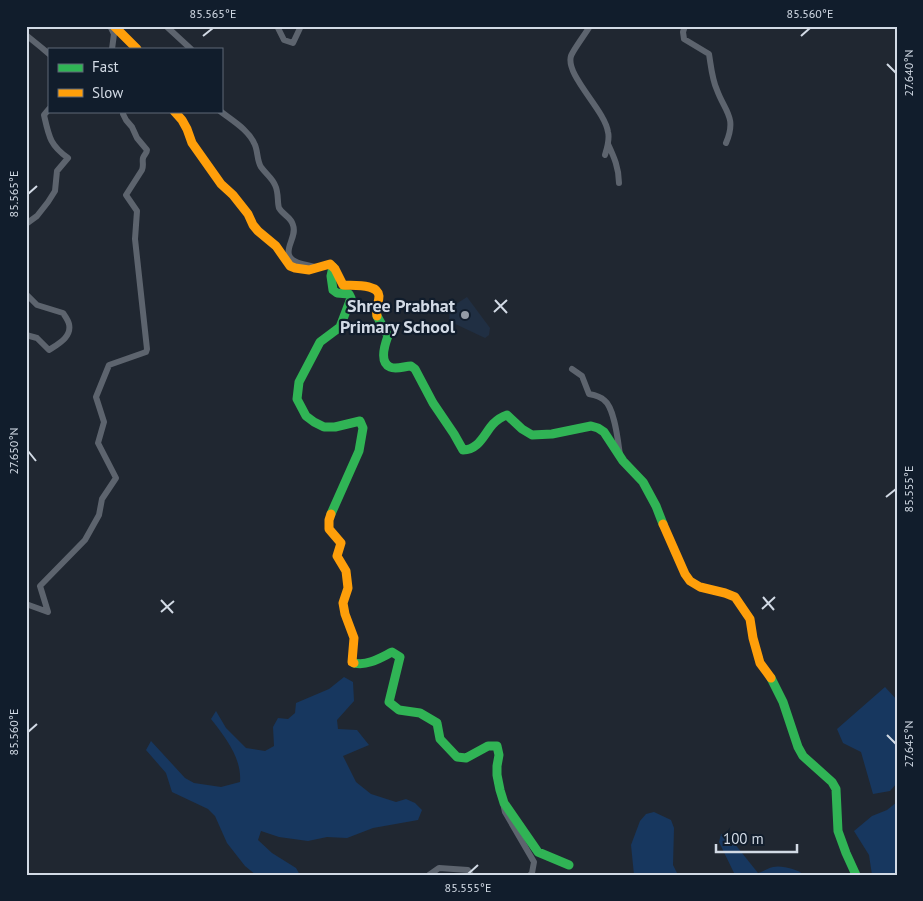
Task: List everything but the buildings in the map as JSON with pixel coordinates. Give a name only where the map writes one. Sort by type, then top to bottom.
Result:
[{"type":"main road","points":[[114,26],[136,48]]},
{"type":"main road","points":[[175,112],[187,129],[192,143],[221,184],[233,195],[248,214],[258,231],[276,246],[290,266],[309,270],[330,264],[342,285],[374,288],[377,291],[379,297],[375,309],[376,314],[388,336],[384,359],[388,366],[392,368],[411,366],[415,369],[433,403],[463,450],[474,449],[494,422],[501,416],[507,415],[532,435],[543,435],[592,426],[604,432],[623,461],[643,482],[656,506],[685,574],[690,581],[700,587],[725,593],[735,598],[740,602],[750,619],[760,663],[773,681],[783,702],[798,748],[803,756],[832,782],[836,789],[838,831],[856,875]]},
{"type":"main road","points":[[333,267],[331,276],[333,290],[337,293],[349,294],[351,298],[340,327],[320,342],[300,382],[297,399],[306,416],[324,427],[335,427],[360,421],[363,428],[359,450],[329,520],[329,529],[341,543],[337,556],[346,571],[348,588],[343,603],[354,638],[352,662],[358,664],[372,662],[392,652],[400,658],[389,702],[399,710],[420,713],[437,723],[440,739],[457,757],[466,758],[488,746],[498,746],[500,753],[497,766],[504,803],[538,852],[569,866]]},
{"type":"street","points":[[110,26],[114,34],[112,48]]},
{"type":"street","points":[[166,26],[190,48]]},
{"type":"street","points":[[277,26],[284,40],[293,44],[301,26]]},
{"type":"street","points":[[590,26],[570,56],[571,70],[602,116],[608,132],[605,156]]},
{"type":"street","points":[[685,26],[682,32],[684,39],[709,54],[716,90],[728,112],[731,126],[730,135],[726,143]]},
{"type":"street","points":[[26,35],[48,53]]},
{"type":"street","points":[[26,224],[37,216],[48,202],[55,191],[57,172],[68,158],[58,151],[49,136],[44,115],[48,110]]},
{"type":"street","points":[[26,604],[48,612],[40,586],[85,540],[99,515],[102,499],[116,478],[98,443],[104,422],[96,397],[109,366],[146,352],[147,349],[135,239],[136,211],[126,195],[144,166],[144,157],[148,150],[137,138],[123,112]]},
{"type":"street","points":[[221,112],[245,130],[252,138],[261,167],[275,184],[278,206],[293,225],[294,234],[289,255],[299,263],[317,267]]},
{"type":"street","points":[[608,144],[619,173],[618,183]]},
{"type":"street","points":[[26,294],[37,304],[63,312],[69,324],[66,338],[49,350],[36,338],[26,335]]},
{"type":"street","points":[[572,369],[582,376],[589,394],[605,400],[616,425],[620,456]]},
{"type":"street","points":[[501,795],[504,812],[534,862],[530,875]]},
{"type":"street","points":[[429,875],[439,868],[468,870],[471,875]]},
{"type":"shaded area","name":"Shree Prabhat Primary School","points":[[467,297],[490,328],[489,335],[485,338],[449,321],[450,308]]},
{"type":"shaded area","points":[[344,677],[353,682],[354,701],[337,720],[338,729],[357,730],[369,745],[343,756],[356,782],[371,794],[396,802],[406,799],[415,803],[422,810],[418,820],[373,828],[347,838],[327,837],[308,841],[279,837],[261,831],[258,840],[272,853],[296,868],[300,875],[256,875],[245,866],[227,843],[215,816],[208,809],[172,792],[166,773],[146,750],[151,741],[185,778],[194,783],[221,787],[240,782],[240,773],[232,748],[211,719],[216,711],[226,728],[246,748],[265,751],[274,746],[273,727],[278,718],[288,719],[295,713],[296,703],[329,689]]},
{"type":"shaded area","points":[[885,687],[897,700],[897,783],[890,791],[873,794],[861,752],[843,743],[837,729]]},
{"type":"shaded area","points":[[897,802],[897,875],[872,875],[869,855],[854,831],[872,816],[887,810]]},
{"type":"shaded area","points":[[654,812],[671,820],[674,828],[673,865],[678,875],[634,875],[631,845],[640,821],[646,814]]},
{"type":"shaded area","points":[[721,834],[730,838],[758,873],[780,867],[794,869],[804,875],[735,875],[719,842]]},
{"type":"traffic: fast","points":[[331,514],[359,451],[363,428],[360,421],[335,427],[324,427],[306,416],[297,399],[299,382],[320,342],[340,327],[351,298],[349,294],[337,293],[333,290],[331,276],[333,267]]},
{"type":"traffic: fast","points":[[377,316],[388,336],[384,353],[387,365],[395,368],[411,366],[415,369],[433,403],[463,450],[469,449],[481,441],[493,424],[507,415],[522,429],[532,435],[552,434],[591,426],[598,428],[604,432],[623,461],[643,482],[663,524]]},
{"type":"traffic: fast","points":[[354,663],[369,662],[392,652],[400,657],[389,702],[399,710],[420,713],[437,723],[440,739],[457,757],[466,758],[488,746],[497,746],[499,755],[497,775],[504,803],[538,852],[569,865]]},
{"type":"traffic: fast","points":[[771,678],[783,702],[798,747],[803,756],[832,782],[836,789],[838,831],[856,875]]},
{"type":"traffic: slow","points":[[114,26],[136,48]]},
{"type":"traffic: slow","points":[[175,112],[187,129],[192,143],[221,184],[233,195],[248,214],[258,231],[276,246],[290,266],[309,270],[330,264],[335,269],[343,285],[364,286],[374,289],[378,292],[379,296],[376,310],[377,316]]},
{"type":"traffic: slow","points":[[331,514],[329,529],[341,543],[337,556],[346,571],[348,588],[343,603],[354,638],[352,662],[354,663]]},
{"type":"traffic: slow","points":[[663,524],[685,574],[690,581],[700,587],[735,597],[750,619],[760,663],[771,678]]},
{"type":"place","name":"Shree Prabhat Primary School","points":[[465,315]]}]
